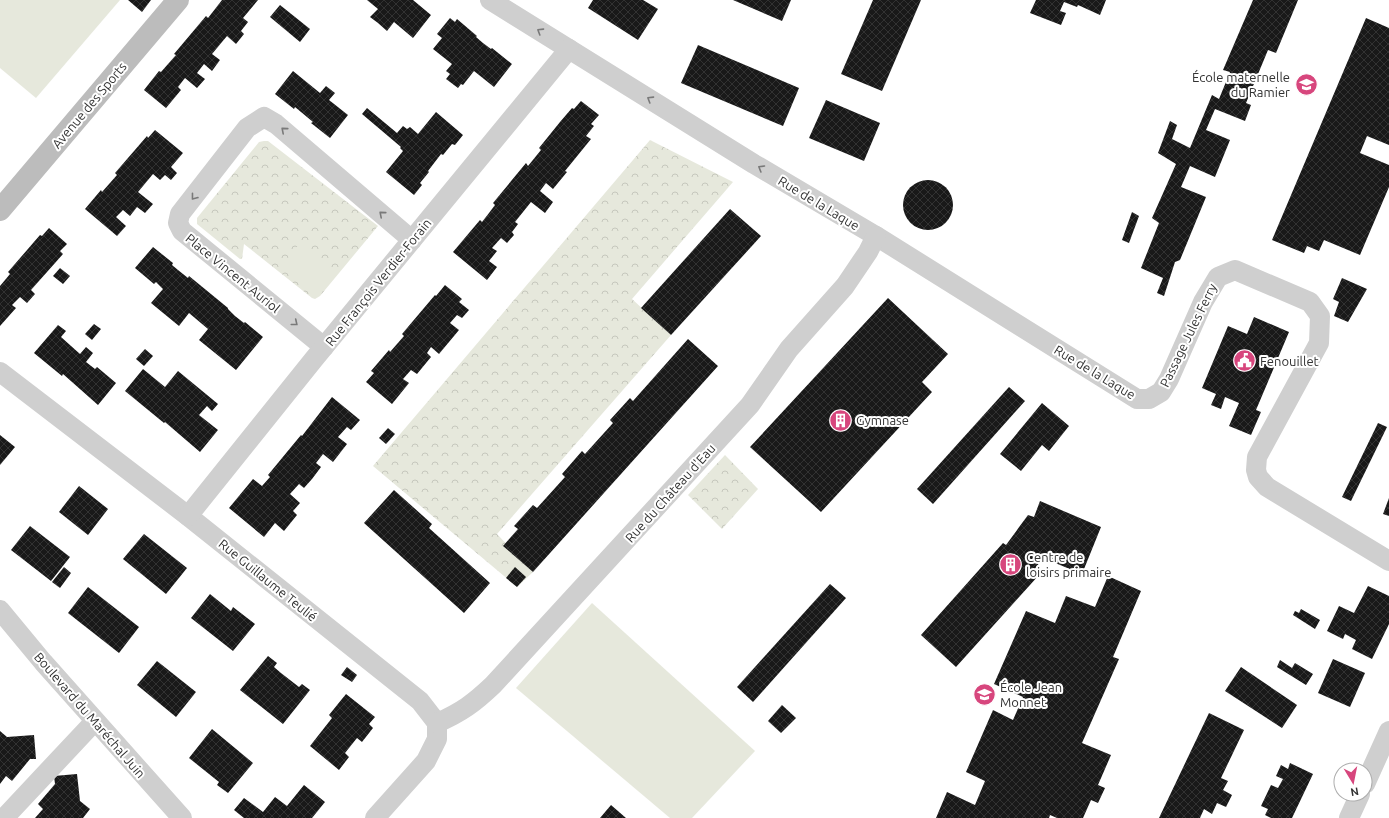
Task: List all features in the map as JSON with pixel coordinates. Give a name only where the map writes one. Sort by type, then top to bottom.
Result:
[{"type":"main road","name":"Avenue des Sports","points":[[0,210],[178,0]]},
{"type":"street","name":"Rue de la Laque","points":[[490,0],[754,164],[876,236],[1137,399],[1149,399]]},
{"type":"street","name":"Rue François Verdier-Forain","points":[[188,516],[324,347],[569,49]]},
{"type":"street","name":"Place Vincent Auriol","points":[[324,347],[182,231],[178,223],[180,214],[247,128],[264,118],[276,124],[412,240]]},
{"type":"street","name":"Rue du Château d'Eau","points":[[437,723],[453,716],[474,703],[493,685],[750,405],[789,349],[845,286],[868,252],[876,236]]},
{"type":"street","name":"Passage Jules Ferry","points":[[1149,399],[1161,392],[1169,379],[1203,302],[1218,277],[1235,270],[1310,302],[1320,316],[1319,343],[1257,457],[1256,470],[1258,477],[1267,487],[1389,561]]},
{"type":"street","name":"Rue Guillaume Teulié","points":[[0,372],[188,516],[420,701],[437,723]]},
{"type":"street","name":"Boulevard du Maréchal Juin","points":[[0,610],[43,662],[182,818]]},
{"type":"street","points":[[4,818],[95,721]]},
{"type":"street","points":[[375,818],[426,761],[437,739],[437,723]]},
{"type":"street","points":[[1373,766],[1389,731]]},
{"type":"street","points":[[1348,818],[1356,802]]},
{"type":"green space","points":[[0,0],[120,0],[36,98],[0,68]]},
{"type":"green space","points":[[650,140],[733,182],[632,299],[671,335],[497,534],[533,572],[517,587],[373,466]]},
{"type":"green space","points":[[268,141],[378,226],[320,296],[315,299],[244,244],[242,259],[240,259],[197,224],[197,218],[259,142]]},
{"type":"green space","points":[[299,244],[334,271],[316,294],[281,267]]},
{"type":"green space","points":[[725,455],[758,489],[722,529],[688,495]]},
{"type":"green space","points":[[592,603],[755,751],[692,818],[670,818],[516,688]]},
{"type":"building","points":[[128,0],[151,0],[142,12]]},
{"type":"building","points":[[222,0],[258,0],[243,18],[248,22],[241,31],[244,34],[236,44],[227,36],[212,54],[220,60],[212,71],[204,64],[197,73],[205,79],[197,88],[185,78],[178,87],[181,90],[166,108],[144,90],[159,71],[161,72],[176,55],[174,54],[206,16],[208,18]]},
{"type":"building","points":[[367,0],[413,0],[431,15],[413,38],[394,22],[387,31],[370,17],[378,9]]},
{"type":"building","points":[[593,0],[643,0],[658,9],[638,40],[588,8]]},
{"type":"building","points":[[733,0],[791,0],[782,21]]},
{"type":"building","points":[[873,0],[921,0],[882,91],[841,74]]},
{"type":"building","points":[[1036,0],[1106,0],[1100,15],[1078,5],[1077,7],[1064,2],[1060,11],[1066,13],[1061,25],[1030,13]]},
{"type":"building","points":[[1253,0],[1298,0],[1276,53],[1268,50],[1246,103],[1251,105],[1245,121],[1215,109],[1206,130],[1230,140],[1215,177],[1190,166],[1181,187],[1206,197],[1180,260],[1175,262],[1164,296],[1157,293],[1163,278],[1141,268],[1159,223],[1152,218],[1176,164],[1158,153],[1170,121],[1177,125],[1172,139],[1190,148],[1212,95],[1219,99],[1230,72],[1223,70]]},
{"type":"building","points":[[280,5],[310,29],[300,42],[270,17]]},
{"type":"building","points":[[450,18],[455,22],[457,19],[483,43],[491,49],[492,48],[512,64],[494,87],[474,71],[463,85],[461,84],[458,88],[446,79],[450,74],[446,71],[452,64],[433,49],[442,38],[437,34]]},
{"type":"building","name":"École maternelle du Ramier","points":[[1366,18],[1389,28],[1389,145],[1367,136],[1360,153],[1389,165],[1389,187],[1360,255],[1324,240],[1319,251],[1307,246],[1304,253],[1272,240]]},
{"type":"building","points":[[698,45],[799,88],[783,126],[681,83]]},
{"type":"building","points":[[293,71],[320,93],[326,86],[335,93],[329,100],[348,115],[330,138],[311,123],[313,122],[295,107],[294,109],[275,94]]},
{"type":"building","points":[[826,100],[880,123],[864,161],[809,138]]},
{"type":"building","points":[[581,101],[599,115],[591,124],[594,126],[586,136],[591,139],[565,171],[567,172],[553,189],[546,183],[540,191],[553,202],[545,213],[531,202],[515,222],[518,224],[512,232],[514,235],[507,243],[501,238],[492,248],[497,251],[489,261],[497,267],[487,280],[453,252],[480,220],[482,222],[495,205],[493,203],[526,163],[528,166],[541,150],[539,148],[560,122],[572,108],[574,109]]},
{"type":"building","points":[[367,108],[397,133],[403,126],[407,129],[410,127],[418,134],[436,112],[463,135],[455,145],[452,144],[443,155],[441,154],[420,183],[422,185],[414,195],[386,172],[403,151],[400,148],[401,147],[362,114]]},
{"type":"building","points":[[155,130],[183,153],[171,167],[177,173],[171,180],[165,175],[160,180],[153,174],[138,192],[153,204],[145,213],[137,207],[130,216],[123,210],[116,217],[126,226],[117,236],[85,209],[101,190],[102,192],[117,175],[115,173],[147,136],[148,138]]},
{"type":"building","points":[[928,180],[937,182],[946,187],[951,196],[953,205],[951,214],[946,223],[937,228],[928,230],[919,228],[910,223],[905,214],[903,205],[905,196],[910,187],[919,182]]},
{"type":"building","points":[[730,209],[761,236],[671,335],[641,308]]},
{"type":"building","points":[[1132,212],[1139,216],[1129,243],[1122,240]]},
{"type":"building","points":[[49,228],[67,244],[60,251],[63,254],[31,290],[35,294],[27,303],[20,297],[12,305],[16,308],[0,326],[0,286],[10,274],[8,272],[40,235],[42,236]]},
{"type":"building","points":[[153,247],[173,263],[172,265],[178,270],[188,278],[189,276],[228,308],[235,316],[263,337],[236,370],[199,340],[208,329],[189,313],[179,326],[151,303],[163,289],[156,282],[154,284],[135,268]]},
{"type":"building","points":[[60,268],[70,276],[63,284],[53,276]]},
{"type":"building","points":[[1342,278],[1367,289],[1348,322],[1334,316],[1339,302],[1333,299]]},
{"type":"building","points":[[445,285],[462,299],[459,302],[469,310],[462,318],[457,315],[450,323],[459,330],[439,354],[431,347],[427,353],[431,357],[417,374],[411,370],[403,379],[409,383],[392,404],[366,382],[374,373],[371,371],[389,350],[390,352],[404,336],[402,334]]},
{"type":"building","name":"Gymnase","points":[[888,298],[948,354],[922,382],[932,392],[821,512],[750,447]]},
{"type":"building","name":"Fenouillet","points":[[1254,317],[1289,332],[1256,410],[1261,412],[1251,435],[1229,426],[1239,403],[1225,397],[1221,409],[1211,405],[1216,394],[1202,388],[1228,326],[1247,334]]},
{"type":"building","points":[[94,324],[101,329],[92,340],[85,334]]},
{"type":"building","points":[[58,325],[66,331],[61,337],[80,354],[86,347],[93,353],[86,362],[95,369],[97,367],[116,383],[98,405],[63,374],[62,376],[34,353]]},
{"type":"building","points":[[688,339],[718,366],[533,572],[503,546],[518,529],[514,526],[533,505],[537,508],[565,477],[562,474],[582,451],[585,454],[613,423],[610,420],[630,398],[633,401]]},
{"type":"building","points":[[145,349],[153,356],[144,366],[136,359]]},
{"type":"building","points":[[143,369],[165,387],[178,371],[218,404],[212,411],[207,406],[199,415],[218,430],[200,452],[125,391]]},
{"type":"building","points":[[1009,387],[1025,401],[933,504],[917,489]]},
{"type":"building","points":[[332,397],[360,420],[351,430],[347,427],[338,437],[347,444],[333,462],[323,454],[316,463],[321,467],[312,479],[304,488],[299,484],[290,494],[300,503],[293,511],[297,515],[284,531],[275,523],[264,537],[229,508],[253,479],[262,486],[270,477],[268,475],[301,435],[302,436]]},
{"type":"building","points":[[1042,403],[1069,426],[1049,451],[1042,445],[1021,471],[1000,454]]},
{"type":"building","points":[[1378,423],[1387,427],[1351,501],[1342,497]]},
{"type":"building","points":[[388,428],[395,434],[386,444],[379,438]]},
{"type":"building","points":[[0,435],[15,447],[0,465]]},
{"type":"building","points":[[79,486],[108,509],[88,535],[59,512]]},
{"type":"building","points":[[394,490],[432,524],[429,528],[490,583],[464,613],[364,523]]},
{"type":"building","points":[[1389,498],[1389,516],[1383,514]]},
{"type":"building","name":"Centre de loisirs primaire","points":[[1040,501],[1101,527],[1082,574],[1043,558],[1034,570],[1039,575],[956,667],[921,635],[1003,543],[1006,545],[1028,515],[1034,517]]},
{"type":"building","points":[[30,526],[70,557],[51,581],[11,550]]},
{"type":"building","points":[[144,534],[187,568],[166,594],[123,559]]},
{"type":"building","points":[[64,567],[71,573],[60,588],[52,582]]},
{"type":"building","points":[[515,567],[526,577],[517,587],[506,578]]},
{"type":"building","points":[[1108,576],[1141,591],[1113,657],[1119,659],[1082,743],[1111,755],[1098,785],[1105,788],[1098,803],[1091,800],[1083,818],[1057,818],[1050,815],[1049,818],[936,818],[947,792],[975,805],[985,781],[966,772],[993,710],[1013,720],[1023,697],[994,684],[1026,611],[1055,623],[1066,596],[1095,607]]},
{"type":"building","points":[[830,584],[846,598],[753,702],[737,687]]},
{"type":"building","points":[[1368,586],[1389,596],[1389,624],[1372,659],[1352,649],[1356,640],[1345,634],[1343,639],[1327,631],[1339,606],[1354,613]]},
{"type":"building","points":[[88,587],[139,627],[119,653],[68,613]]},
{"type":"building","points":[[210,594],[231,611],[233,607],[255,624],[233,651],[191,618]]},
{"type":"building","points":[[1301,609],[1320,620],[1315,629],[1293,615],[1295,611],[1299,613]]},
{"type":"building","points":[[268,656],[277,663],[274,667],[281,673],[299,687],[302,684],[310,690],[283,724],[240,690]]},
{"type":"building","points":[[1333,659],[1365,673],[1350,707],[1318,693]]},
{"type":"building","points":[[1280,660],[1292,668],[1295,663],[1313,674],[1306,685],[1277,667]]},
{"type":"building","points":[[157,661],[196,692],[176,717],[137,685]]},
{"type":"building","points":[[347,667],[357,675],[352,682],[341,675]]},
{"type":"building","points":[[1241,667],[1297,705],[1282,728],[1225,691]]},
{"type":"building","points":[[346,694],[375,717],[369,724],[373,728],[362,742],[357,738],[345,753],[349,757],[339,770],[310,746],[332,718],[329,715]]},
{"type":"building","points":[[782,705],[796,718],[781,733],[768,721]]},
{"type":"building","points":[[1209,713],[1244,730],[1221,778],[1228,781],[1223,790],[1232,795],[1226,807],[1217,803],[1212,814],[1204,809],[1200,818],[1159,818]]},
{"type":"building","points":[[212,729],[253,763],[228,793],[217,785],[219,782],[189,758]]},
{"type":"building","points":[[0,731],[7,737],[34,735],[36,759],[30,759],[12,781],[6,776],[0,784]]},
{"type":"building","points":[[1290,763],[1313,774],[1292,818],[1271,818],[1265,815],[1268,809],[1261,806],[1271,785],[1278,788],[1283,779],[1276,776],[1281,765],[1288,769]]},
{"type":"building","points":[[77,774],[80,801],[90,809],[83,818],[35,818],[43,809],[38,804],[55,784],[54,776]]},
{"type":"building","points":[[304,785],[325,802],[312,818],[244,818],[234,810],[244,798],[263,812],[275,797],[287,806]]},
{"type":"building","points":[[611,805],[626,818],[600,818]]},
{"type":"place","name":"École maternelle du Ramier","points":[[1306,84]]},
{"type":"place","name":"Fenouillet","points":[[1245,361]]},
{"type":"place","name":"Gymnase","points":[[841,420]]},
{"type":"place","name":"Centre de loisirs primaire","points":[[1011,564]]},
{"type":"place","name":"École Jean Monnet","points":[[984,694]]}]
